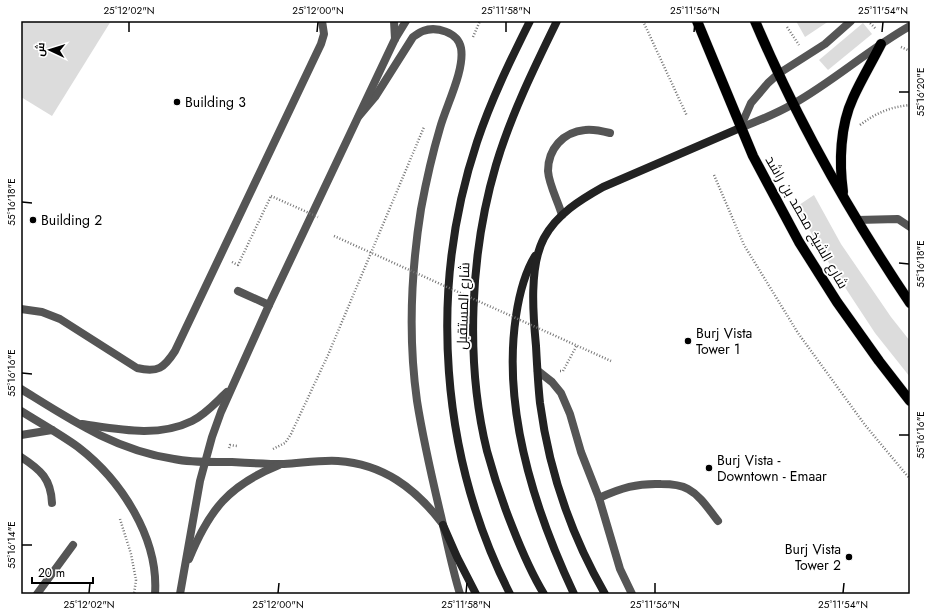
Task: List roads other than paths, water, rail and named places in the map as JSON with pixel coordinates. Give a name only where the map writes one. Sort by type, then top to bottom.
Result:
[{"type":"main road","name":"شارع المستقبل","points":[[510,594],[500,574],[482,529],[467,482],[456,434],[450,385],[448,350],[448,287],[454,238],[463,190],[477,142],[494,96],[530,21]]},
{"type":"main road","name":"شارع المستقبل","points":[[544,594],[537,584],[514,531],[500,495],[487,451],[479,405],[475,366],[474,312],[480,238],[496,166],[507,130],[521,96],[557,21]]},
{"type":"main road","name":"شارع الشيخ محمد بن راشد","points":[[697,21],[740,128],[767,184],[802,248],[879,361],[910,401]]},
{"type":"main road","points":[[755,21],[793,105],[844,198],[882,262],[910,303]]},
{"type":"main road","points":[[844,198],[841,178],[841,159],[842,139],[846,120],[852,99],[881,44]]},
{"type":"main road","points":[[574,594],[551,542],[526,456],[515,405],[513,379],[514,328],[524,278],[531,262],[550,229],[562,215],[582,200],[603,187],[740,128]]},
{"type":"main road","points":[[540,247],[535,272],[534,322],[540,402],[545,431],[558,488],[579,544],[605,594]]},
{"type":"main road","points":[[443,525],[457,558],[476,594]]},
{"type":"street","points":[[21,309],[42,312],[60,319],[137,368],[148,371],[160,368],[168,361],[175,351],[321,44],[324,34],[322,21]]},
{"type":"street","points":[[394,21],[395,39]]},
{"type":"street","points":[[180,594],[200,480],[212,437],[231,388],[269,304],[395,39],[406,21]]},
{"type":"street","points":[[740,128],[745,115],[758,92],[778,74],[825,44],[851,21]]},
{"type":"street","points":[[740,128],[758,122],[793,105],[881,44],[910,26]]},
{"type":"street","points":[[359,116],[375,97],[413,38],[423,31],[434,28],[445,31],[455,37],[461,47],[460,70],[440,127],[426,182],[417,238],[412,300],[412,340],[417,400],[428,460],[449,556],[460,594]]},
{"type":"street","points":[[562,215],[548,172],[549,160],[554,148],[562,138],[573,133],[585,130],[610,133]]},
{"type":"street","points":[[858,220],[898,219],[910,227]]},
{"type":"street","points":[[238,291],[269,304]]},
{"type":"street","points":[[538,371],[552,382],[561,393],[570,414],[581,452],[599,498],[620,569],[632,594]]},
{"type":"street","points":[[76,423],[144,431],[167,429],[192,421],[208,410],[231,388]]},
{"type":"street","points":[[21,389],[76,423],[113,442],[133,449],[176,460],[283,464],[338,461],[359,464],[398,480],[415,493],[430,508],[443,525]]},
{"type":"street","points":[[21,411],[78,447],[105,473],[128,502],[146,536],[154,572],[155,594]]},
{"type":"street","points":[[21,435],[52,430]]},
{"type":"street","points":[[21,457],[33,465],[45,477],[52,492],[52,503]]},
{"type":"street","points":[[184,572],[201,531],[212,513],[227,496],[244,483],[263,472],[283,464]]},
{"type":"street","points":[[599,498],[633,485],[644,483],[672,484],[688,489],[697,496],[718,520]]},
{"type":"street","points":[[37,594],[73,545]]},
{"type":"place","name":"Building 3","points":[[177,102]]},
{"type":"place","name":"Building 2","points":[[33,220]]},
{"type":"place","name":"Burj Vista Tower 1","points":[[688,341]]},
{"type":"place","name":"Burj Vista - Downtown - Emaar","points":[[709,468]]},
{"type":"place","name":"Burj Vista Tower 2","points":[[849,557]]}]
